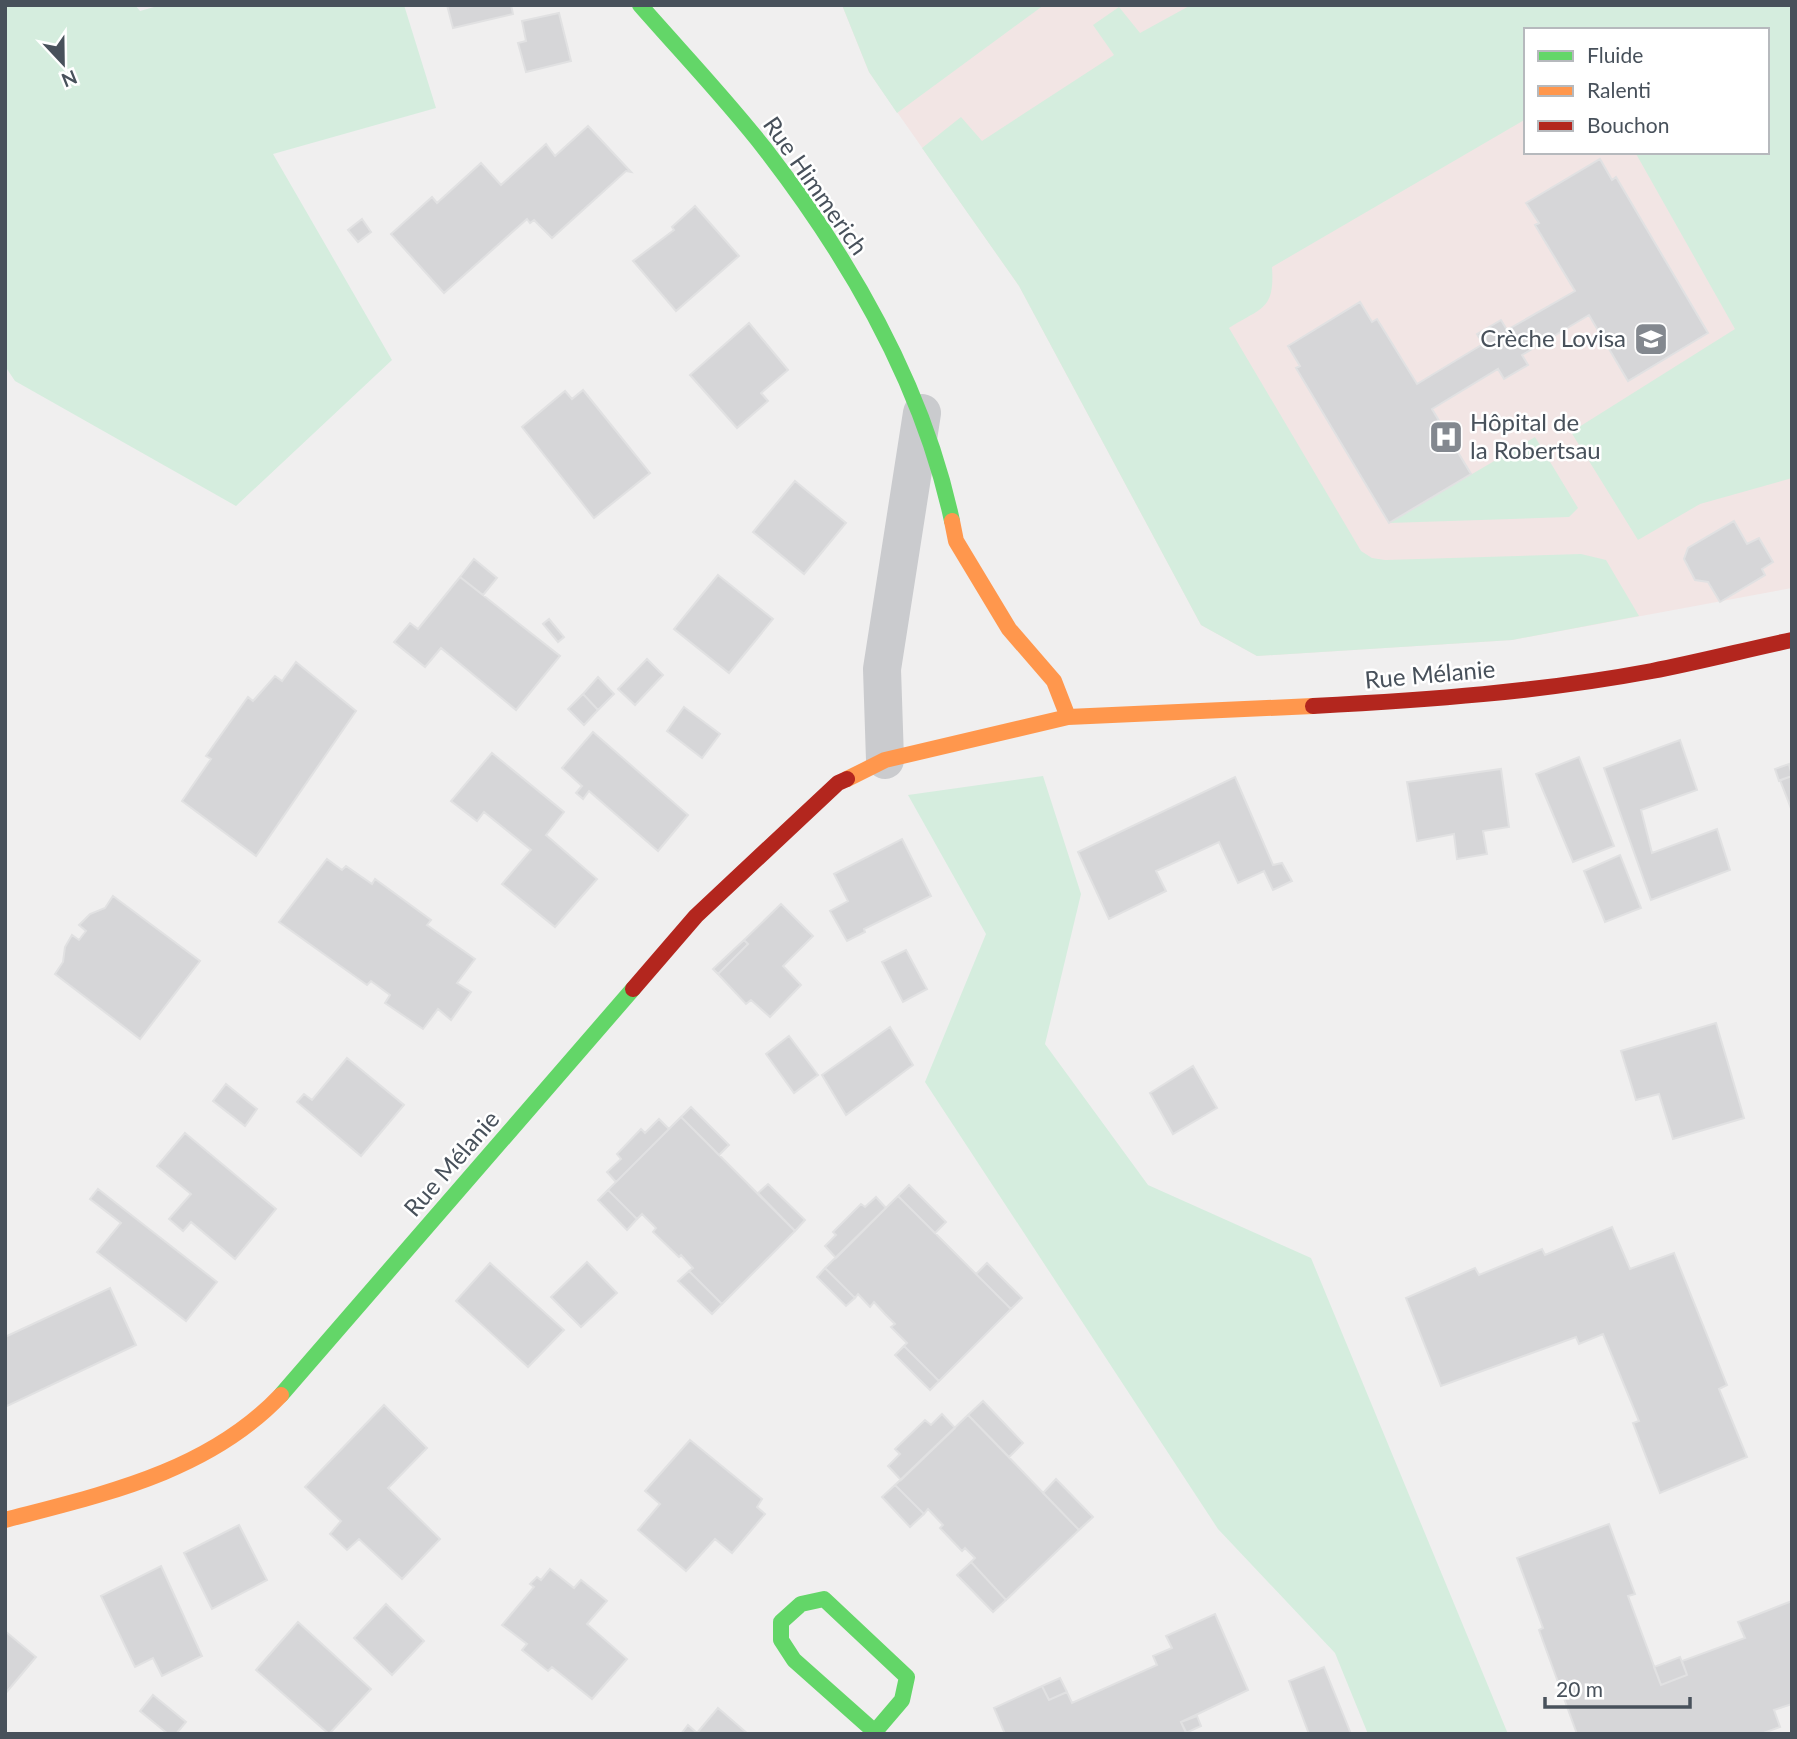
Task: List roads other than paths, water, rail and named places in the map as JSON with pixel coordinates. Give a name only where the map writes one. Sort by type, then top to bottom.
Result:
[{"type":"street","name":"Rue Himmerich","points":[[640,5],[765,149],[803,200],[868,305],[922,413],[941,470],[956,541],[1009,629],[1054,681],[1068,717]]},
{"type":"street","points":[[885,760],[882,668],[922,413]]},
{"type":"street","name":"Rue Mélanie","points":[[5,1520],[160,1478],[207,1453],[253,1422],[308,1366],[696,916],[838,783],[885,760],[1068,717],[1409,701],[1517,690],[1651,671],[1792,640]]},
{"type":"street","points":[[824,1599],[907,1677],[902,1700],[874,1733],[794,1660],[781,1640],[781,1622],[800,1604],[824,1599]]},
{"type":"place","name":"Crèche Lovisa","points":[[1651,339]]},
{"type":"place","name":"Hôpital de la Robertsau","points":[[1446,437]]}]
